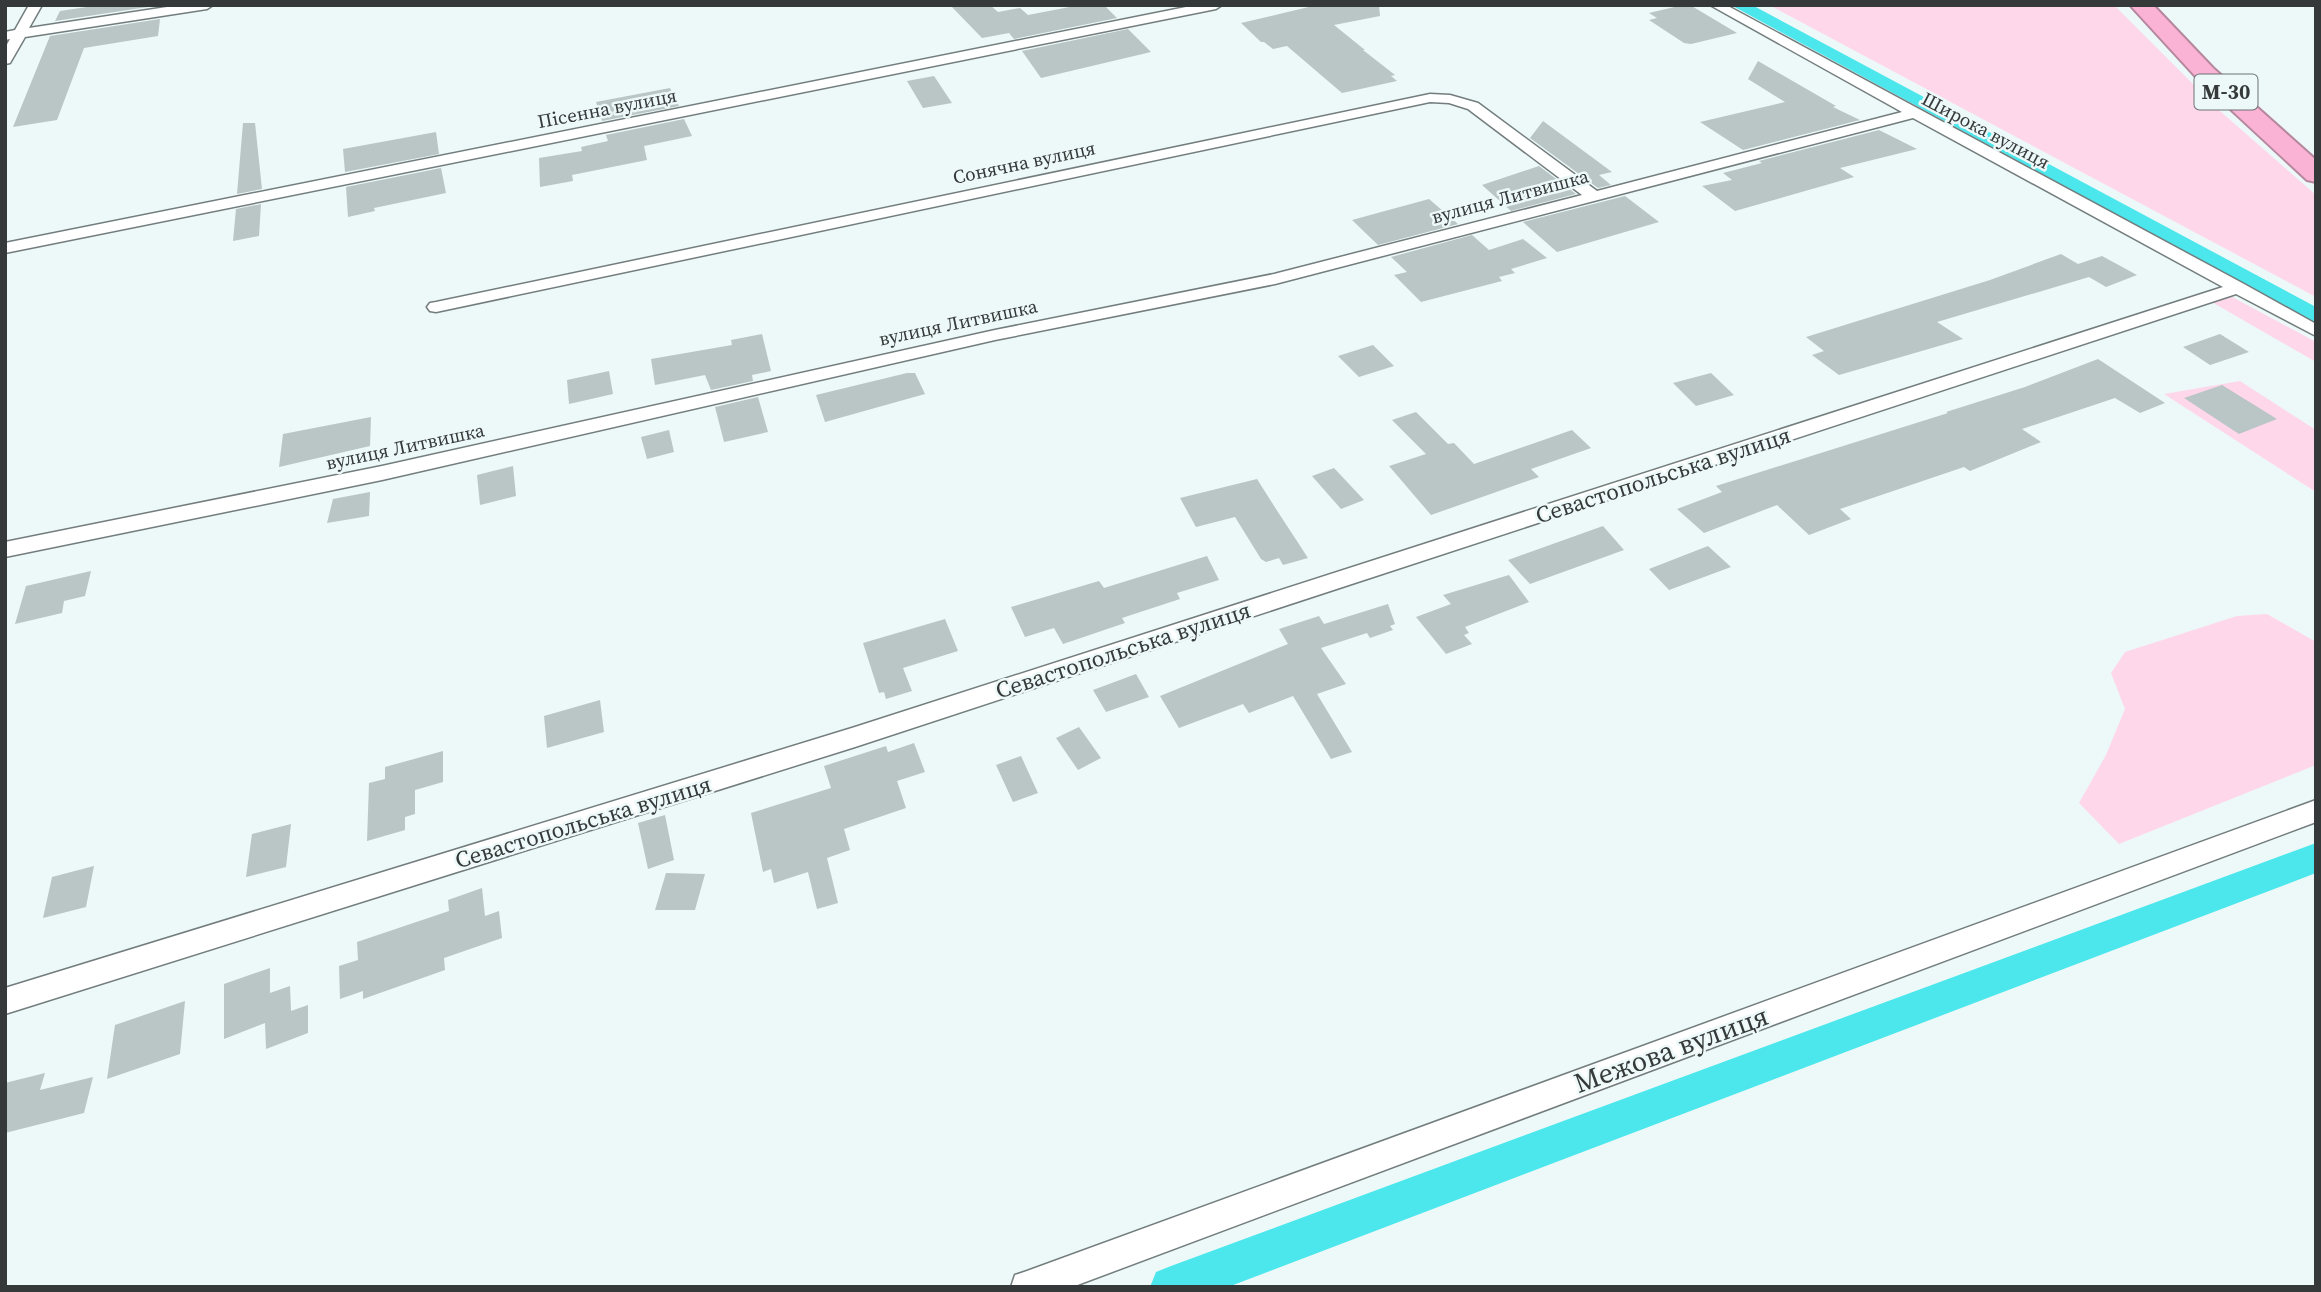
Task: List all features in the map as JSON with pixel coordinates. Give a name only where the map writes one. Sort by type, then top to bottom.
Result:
[{"type":"highway","name":"М-30","points":[[2141,5],[2205,73],[2316,174]]},
{"type":"highway","name":"М-30","points":[[2168,5],[2208,47],[2316,143]]},
{"type":"street","points":[[5,60],[12,35],[36,5]]},
{"type":"street","points":[[12,35],[207,5]]},
{"type":"street","name":"Пісенна вулиця","points":[[5,248],[1216,5]]},
{"type":"street","name":"Широка вулиця","points":[[1716,5],[2238,288]]},
{"type":"street","name":"Сонячна вулиця","points":[[436,307],[1430,98],[1463,101],[1473,106],[1594,196]]},
{"type":"street","name":"вулиця Литвишка","points":[[5,550],[382,473],[995,335],[1275,279],[1915,113]]},
{"type":"street","points":[[2238,288],[2316,331]]},
{"type":"street","name":"Севастопольська вулиця","points":[[5,1001],[868,733],[2238,288]]},
{"type":"street","name":"Межова вулиця","points":[[1027,1287],[2316,811]]},
{"type":"shaded area","points":[[1769,5],[2114,5],[2220,111],[2316,195],[2316,297]]},
{"type":"shaded area","points":[[2225,293],[2316,342],[2316,362],[2210,301]]},
{"type":"shaded area","points":[[2240,381],[2316,430],[2316,492],[2164,394]]},
{"type":"shaded area","points":[[2267,614],[2316,642],[2316,765],[2119,844],[2079,803],[2106,755],[2125,709],[2111,673],[2125,652],[2237,616]]},
{"type":"building","points":[[100,5],[161,5],[55,21],[60,11]]},
{"type":"building","points":[[950,5],[990,5],[998,12],[1020,8],[1028,15],[1080,5],[1104,5],[1117,18],[1014,39],[1009,33],[982,38]]},
{"type":"building","points":[[1317,5],[1379,5],[1380,16],[1334,25],[1395,75],[1391,76],[1397,81],[1342,93],[1287,46],[1273,49],[1261,42],[1241,23]]},
{"type":"building","points":[[1690,5],[1737,33],[1691,44],[1684,43],[1649,20],[1657,18],[1649,13]]},
{"type":"building","points":[[160,19],[158,36],[84,48],[57,120],[13,127],[50,36]]},
{"type":"building","points":[[1128,29],[1151,52],[1041,78],[1022,51]]},
{"type":"building","points":[[1758,61],[1836,106],[1833,107],[1860,120],[1743,150],[1700,122],[1785,102],[1748,79]]},
{"type":"building","points":[[934,76],[952,103],[923,108],[907,81]]},
{"type":"building","points":[[670,88],[679,106],[602,121],[596,102]]},
{"type":"building","points":[[684,119],[692,136],[644,146],[647,160],[572,175],[573,181],[540,187],[539,158],[582,151],[581,147],[608,141],[606,135]]},
{"type":"building","points":[[1543,121],[1612,172],[1599,175],[1611,185],[1598,188],[1530,138]]},
{"type":"building","points":[[243,123],[255,123],[262,189],[237,194]]},
{"type":"building","points":[[1879,130],[1917,149],[1840,168],[1854,177],[1735,211],[1702,186],[1732,180],[1723,173],[1762,163],[1759,161]]},
{"type":"building","points":[[436,132],[439,154],[345,172],[343,149]]},
{"type":"building","points":[[1539,166],[1576,194],[1511,211],[1482,185]]},
{"type":"building","points":[[441,168],[446,193],[374,208],[375,211],[348,217],[346,187]]},
{"type":"building","points":[[1625,196],[1659,222],[1557,252],[1523,222]]},
{"type":"building","points":[[1429,199],[1458,224],[1378,245],[1352,220]]},
{"type":"building","points":[[261,204],[259,236],[233,241],[236,209]]},
{"type":"building","points":[[1472,235],[1489,250],[1523,239],[1547,258],[1511,269],[1515,273],[1499,277],[1502,281],[1421,302],[1394,275],[1407,272],[1391,257]]},
{"type":"building","points":[[2061,254],[2078,264],[2102,256],[2137,275],[2106,287],[2089,277],[1937,322],[1963,339],[1839,375],[1812,355],[1824,351],[1806,337],[1990,280]]},
{"type":"building","points":[[762,334],[771,371],[752,375],[753,381],[711,390],[705,375],[655,385],[651,359],[732,345],[731,340]]},
{"type":"building","points":[[2220,334],[2249,352],[2210,365],[2183,347]]},
{"type":"building","points":[[1373,345],[1394,366],[1359,377],[1338,356]]},
{"type":"building","points":[[2098,359],[2165,403],[2140,413],[2115,398],[2022,429],[2041,442],[1970,471],[1964,467],[1840,509],[1851,519],[1809,535],[1777,505],[1704,533],[1677,509],[1722,492],[1716,486],[1948,413],[1946,412],[2025,387]]},
{"type":"building","points":[[609,371],[613,394],[569,404],[567,380]]},
{"type":"building","points":[[915,373],[925,394],[825,422],[816,395]]},
{"type":"building","points":[[1711,373],[1734,395],[1696,406],[1673,383]]},
{"type":"building","points":[[2222,385],[2277,419],[2239,434],[2184,398]]},
{"type":"building","points":[[758,397],[768,432],[724,442],[715,407]]},
{"type":"building","points":[[1416,412],[1448,444],[1454,443],[1474,464],[1572,430],[1591,448],[1531,469],[1539,477],[1431,515],[1389,466],[1426,454],[1392,420]]},
{"type":"building","points":[[371,417],[370,446],[279,467],[283,434]]},
{"type":"building","points":[[669,430],[674,452],[647,459],[641,437]]},
{"type":"building","points":[[513,466],[516,496],[480,505],[477,475]]},
{"type":"building","points":[[1334,468],[1364,500],[1341,509],[1312,476]]},
{"type":"building","points":[[1257,479],[1308,558],[1283,565],[1279,558],[1266,562],[1261,559],[1235,517],[1196,527],[1180,498]]},
{"type":"building","points":[[370,492],[369,516],[327,523],[333,499]]},
{"type":"building","points":[[1603,526],[1624,550],[1530,584],[1508,560]]},
{"type":"building","points":[[1708,546],[1731,567],[1669,590],[1649,569]]},
{"type":"building","points":[[1207,556],[1219,580],[1177,593],[1180,599],[1122,618],[1125,623],[1063,644],[1054,628],[1025,637],[1011,607],[1099,581],[1104,588]]},
{"type":"building","points":[[91,571],[85,596],[64,601],[62,613],[15,624],[26,586]]},
{"type":"building","points":[[1509,575],[1529,602],[1465,627],[1469,633],[1464,635],[1472,644],[1446,654],[1416,617],[1451,604],[1443,595]]},
{"type":"building","points":[[1388,604],[1395,624],[1390,626],[1393,630],[1370,638],[1367,633],[1321,648],[1346,684],[1317,694],[1352,752],[1331,759],[1293,696],[1249,713],[1243,704],[1179,728],[1160,696],[1288,644],[1279,629],[1319,616],[1324,624]]},
{"type":"building","points":[[945,619],[958,651],[903,668],[912,691],[886,699],[884,692],[879,693],[863,643]]},
{"type":"building","points":[[1136,674],[1149,697],[1106,712],[1093,690]]},
{"type":"building","points":[[600,700],[604,732],[547,748],[544,716]]},
{"type":"building","points":[[1079,727],[1101,758],[1078,770],[1056,738]]},
{"type":"building","points":[[914,743],[925,772],[897,781],[906,808],[844,829],[850,850],[827,858],[838,903],[817,909],[808,872],[774,883],[771,869],[763,872],[751,813],[831,788],[824,766],[886,746],[888,752]]},
{"type":"building","points":[[443,751],[443,782],[415,790],[415,814],[405,817],[405,830],[367,841],[369,783],[385,779],[385,767]]},
{"type":"building","points":[[1021,756],[1038,793],[1013,802],[996,765]]},
{"type":"building","points":[[665,815],[674,860],[648,869],[638,823]]},
{"type":"building","points":[[291,824],[286,867],[246,877],[252,834]]},
{"type":"building","points":[[94,866],[86,907],[43,918],[52,877]]},
{"type":"building","points":[[666,873],[705,874],[695,910],[655,910]]},
{"type":"building","points":[[482,888],[485,916],[499,911],[502,938],[444,958],[445,970],[363,999],[363,991],[340,999],[339,966],[358,960],[357,942],[449,911],[448,900]]},
{"type":"building","points":[[270,968],[270,993],[290,986],[291,1011],[308,1005],[308,1033],[266,1049],[265,1023],[224,1039],[224,984]]},
{"type":"building","points":[[185,1001],[180,1054],[107,1079],[115,1025]]},
{"type":"building","points":[[45,1073],[40,1090],[93,1077],[84,1113],[5,1133],[5,1083]]},
{"type":"waterway","points":[[1739,5],[2316,316]]},
{"type":"waterway","points":[[1171,1287],[2316,858]]}]
